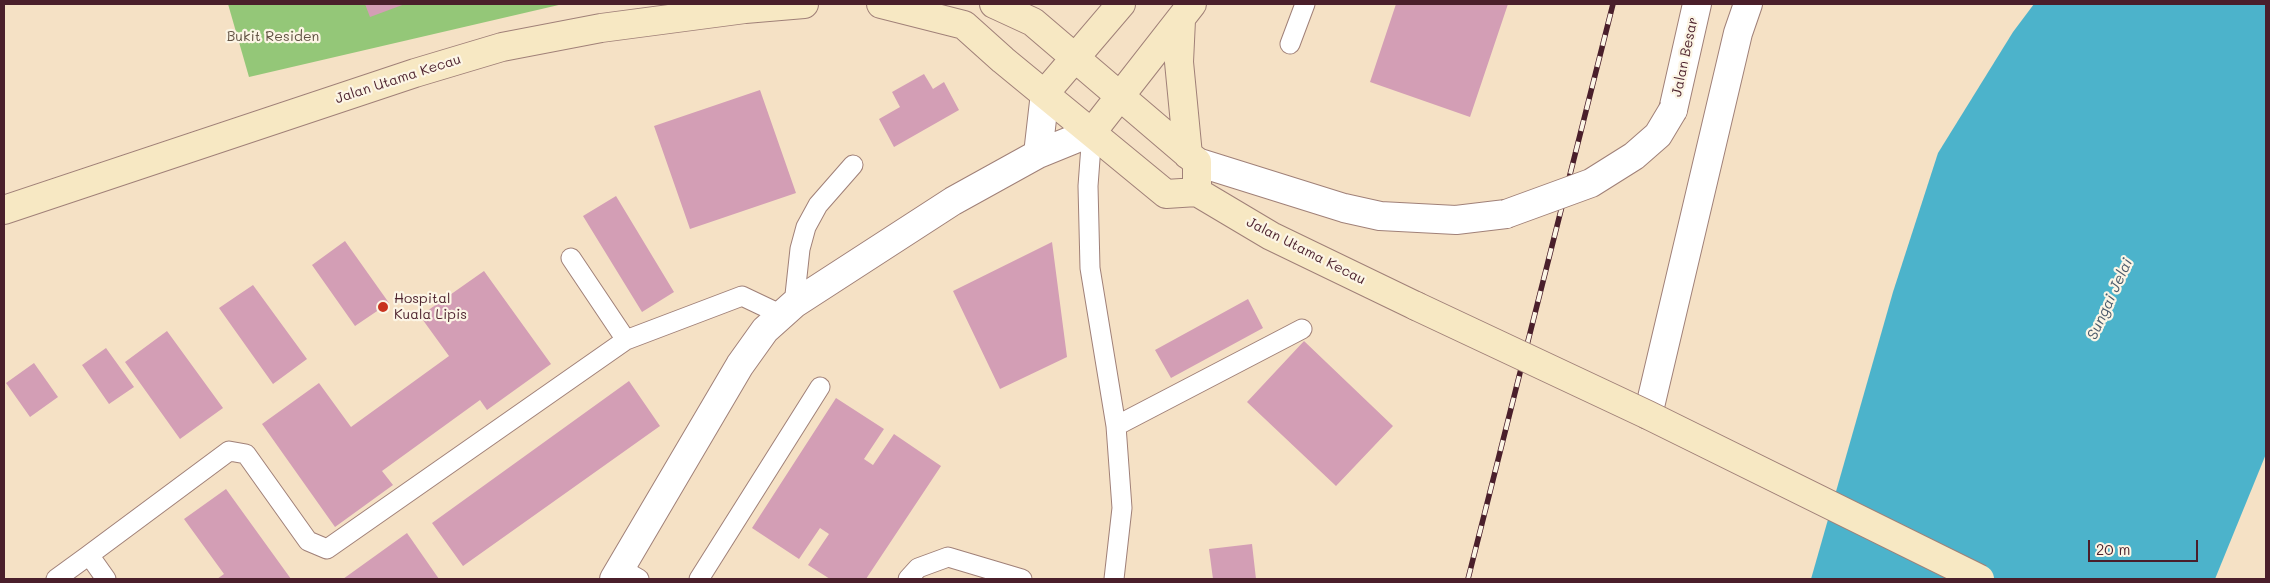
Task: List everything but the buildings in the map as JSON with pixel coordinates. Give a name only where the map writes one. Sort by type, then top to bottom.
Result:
[{"type":"street","name":"Jalan Utama Kecau","points":[[4,210],[415,73],[502,47],[602,28],[745,9],[804,4]]},
{"type":"street","points":[[881,4],[964,25],[1003,60],[1166,194],[1197,192],[1179,62],[1187,12]]},
{"type":"street","points":[[994,4],[1033,22],[1192,159]]},
{"type":"street","points":[[1038,154],[1045,93],[1121,4]]},
{"type":"street","name":"Jalan Besar","points":[[1192,159],[1344,208],[1380,216],[1456,220],[1506,214],[1591,183],[1634,156],[1658,135],[1673,110],[1696,4]]},
{"type":"street","points":[[1648,415],[1738,32],[1748,4]]},
{"type":"street","points":[[625,576],[740,365],[765,330],[788,310],[953,201],[1038,154],[1092,132],[1187,12]]},
{"type":"street","name":"Jalan Utama Kecau","points":[[1197,192],[1271,236],[1648,415],[1980,579]]},
{"type":"lane","points":[[1290,44],[1304,4]]},
{"type":"lane","points":[[1092,132],[1088,186],[1090,268],[1116,426],[1122,508],[1114,579]]},
{"type":"lane","points":[[56,579],[229,451],[246,454],[308,541],[327,549],[626,340],[742,296],[788,310],[806,227],[818,205],[853,165]]},
{"type":"lane","points":[[571,258],[626,340]]},
{"type":"lane","points":[[1116,426],[1302,329]]},
{"type":"lane","points":[[699,579],[820,387]]},
{"type":"lane","points":[[89,555],[106,579]]},
{"type":"lane","points":[[908,579],[918,568],[948,557],[1022,579]]},
{"type":"green space","name":"Bukit Residen","points":[[228,4],[563,4],[249,77]]},
{"type":"water","name":"Sungai Jelai","points":[[2034,4],[2266,4],[2266,454],[2215,579],[1811,579],[1893,292],[1938,153],[2013,32]]},
{"type":"railway","points":[[1468,579],[1613,4]]},
{"type":"place","name":"Hospital Kuala Lipis","points":[[383,307]]}]
